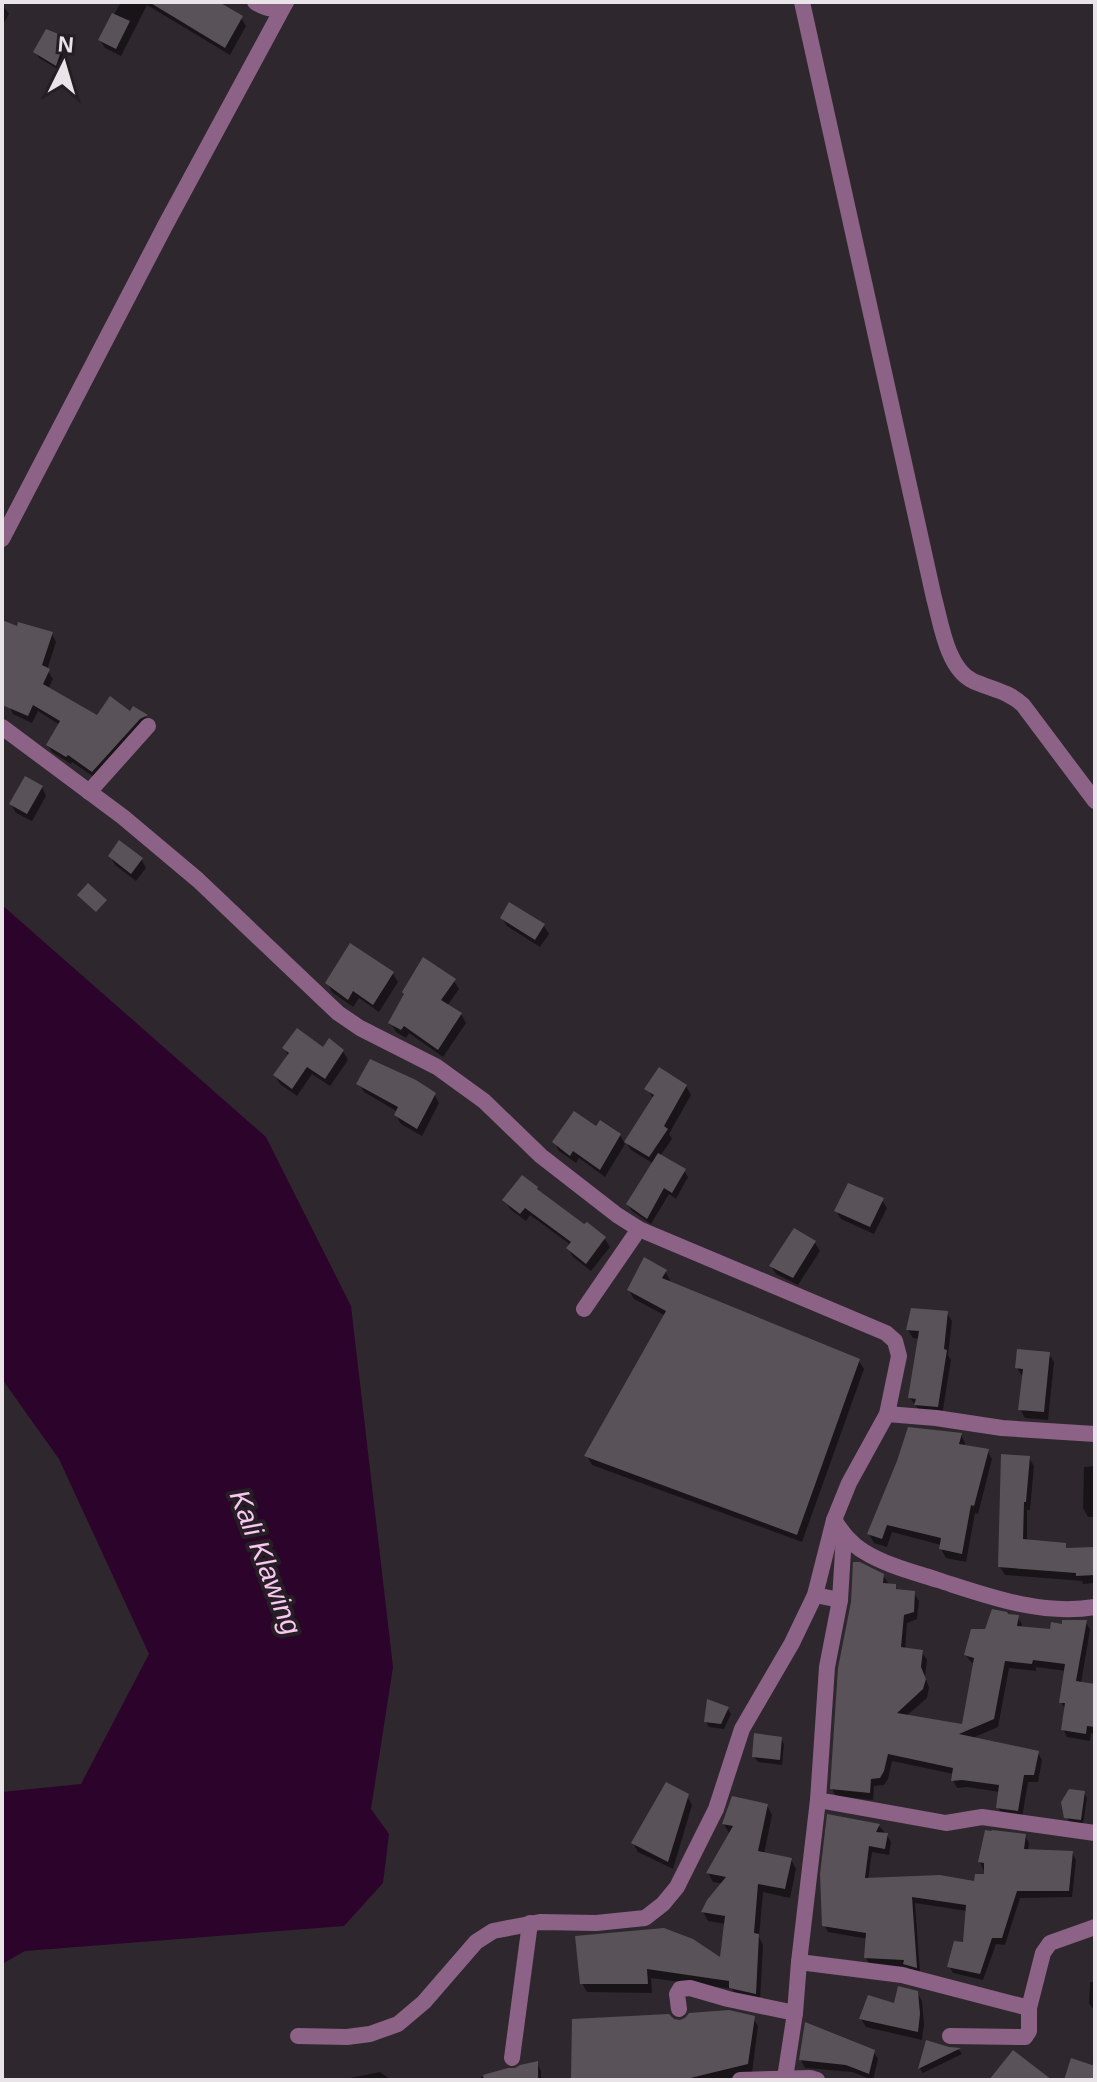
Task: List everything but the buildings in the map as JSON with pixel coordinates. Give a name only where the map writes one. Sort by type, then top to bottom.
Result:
[{"type":"street","points":[[255,2],[270,10],[286,2]]},
{"type":"street","points":[[2,539],[286,2]]},
{"type":"street","points":[[802,2],[934,598],[949,650],[954,663],[966,677],[1009,693],[1023,705],[1095,801]]},
{"type":"street","points":[[89,792],[148,726]]},
{"type":"street","points":[[2,727],[123,817],[198,880],[338,1013],[360,1028],[437,1067],[484,1101],[541,1156],[617,1215],[639,1229],[886,1333],[895,1341],[899,1356],[887,1414],[849,1483],[834,1520],[815,1595],[792,1643],[742,1729],[716,1809],[677,1887],[663,1904],[645,1918],[596,1923],[530,1923],[493,1931],[476,1942],[424,2002],[398,2024],[370,2034],[347,2037],[298,2036]]},
{"type":"street","points":[[584,1309],[639,1229]]},
{"type":"street","points":[[887,1414],[1002,1428],[1095,1434]]},
{"type":"street","points":[[834,1520],[844,1535],[865,1553],[888,1563],[1008,1602],[1058,1609],[1095,1607]]},
{"type":"street","points":[[785,2078],[818,1800],[827,1667],[840,1600],[844,1535]]},
{"type":"street","points":[[815,1595],[840,1600]]},
{"type":"street","points":[[818,1800],[946,1823],[982,1817],[1095,1833]]},
{"type":"street","points":[[512,2058],[530,1923]]},
{"type":"street","points":[[950,2036],[1025,2037],[1029,2031],[1029,2008],[1043,1953],[1050,1943],[1095,1927]]},
{"type":"street","points":[[799,1962],[902,1975],[1029,2008]]},
{"type":"street","points":[[679,2009],[677,1994],[680,1989],[690,1988],[795,2013]]},
{"type":"street","points":[[740,2080],[812,2079]]},
{"type":"water","name":"Kali Klawing","points":[[2,905],[266,1137],[351,1306],[393,1667],[371,1809],[389,1834],[383,1883],[344,1926],[25,1951],[2,1964],[2,1792],[81,1784],[149,1654],[59,1459],[2,1379]]}]
